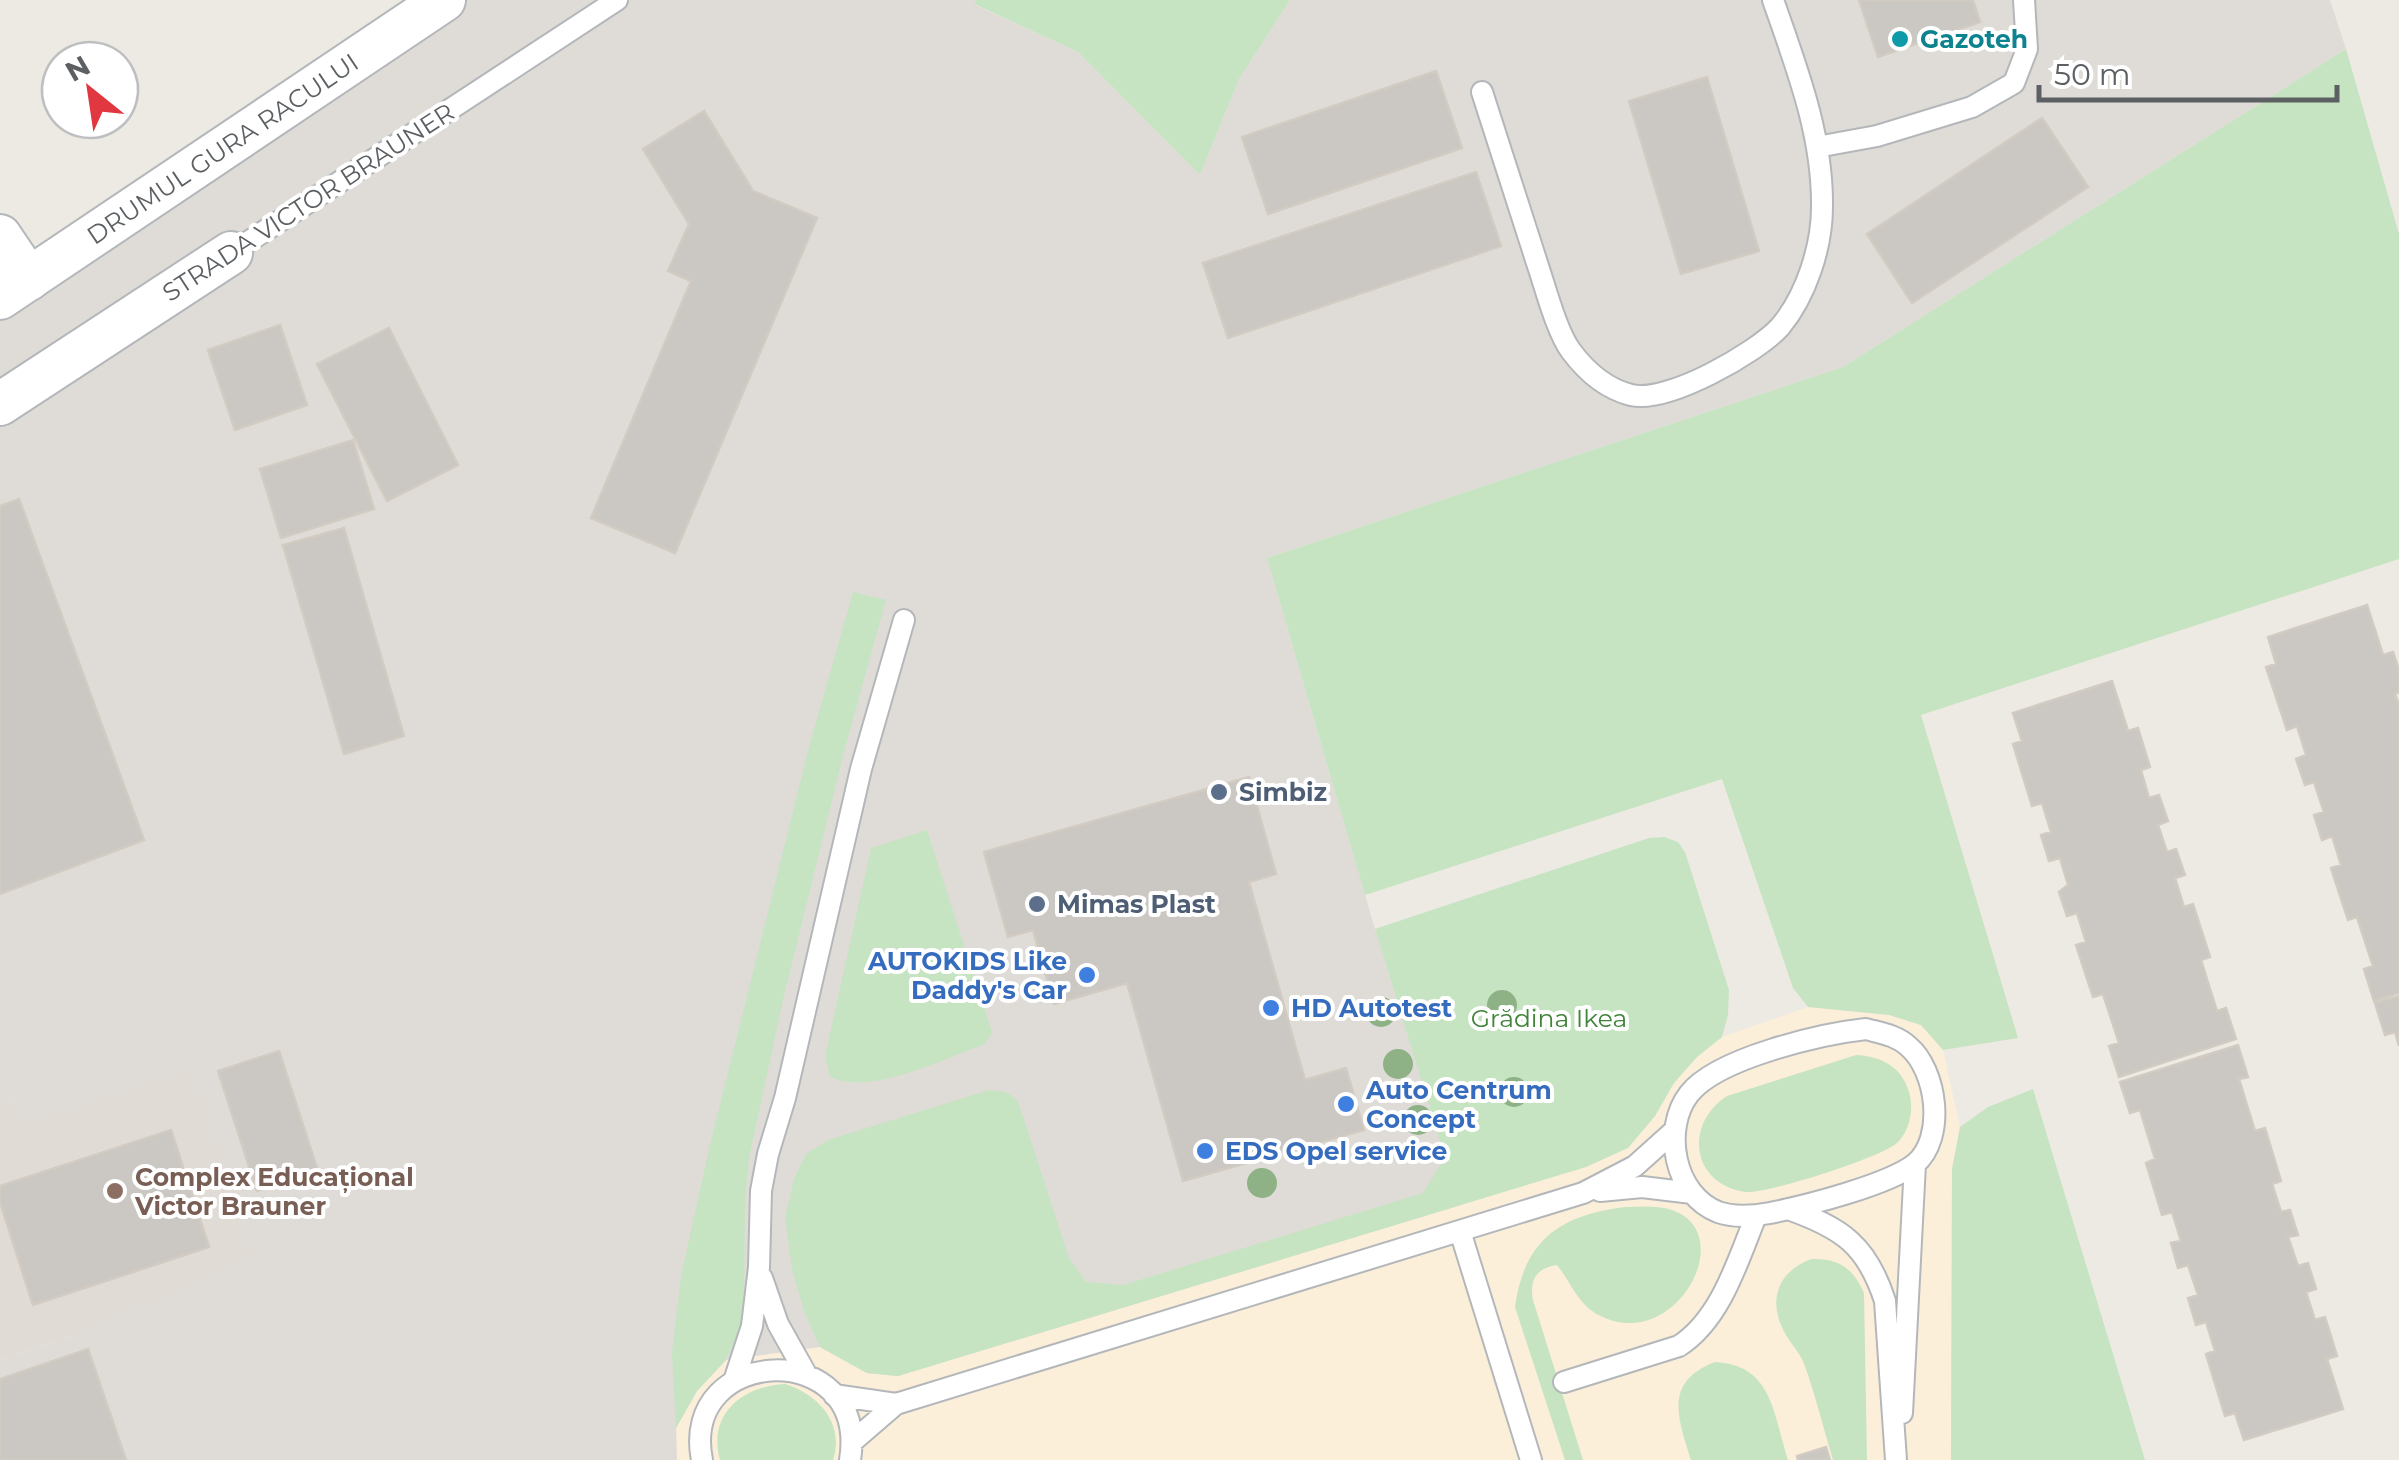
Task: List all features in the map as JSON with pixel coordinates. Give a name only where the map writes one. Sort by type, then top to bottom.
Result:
[{"type":"street","name":"DRUMUL GURA RACULUI","points":[[14,288],[444,0]]},
{"type":"street","points":[[0,236],[14,288]]},
{"type":"street","name":"STRADA VICTOR BRAUNER","points":[[0,404],[230,253]]},
{"type":"lane","name":"STRADA VICTOR BRAUNER","points":[[230,253],[617,0]]},
{"type":"lane","points":[[1482,92],[1569,349],[1599,381],[1634,396],[1672,392],[1726,366],[1779,327],[1810,274],[1822,208],[1817,148],[1805,92],[1774,0]]},
{"type":"lane","points":[[1817,148],[1878,136],[1972,107],[2014,83],[2027,50],[2024,0]]},
{"type":"lane","points":[[734,1381],[752,1326],[761,1190],[768,1154],[785,1098],[861,768],[904,620]]},
{"type":"lane","points":[[1866,1030],[1890,1035],[1908,1046],[1930,1084],[1934,1126],[1927,1148],[1915,1164],[1888,1177],[1788,1209],[1734,1216],[1717,1212],[1692,1193],[1678,1163],[1674,1132],[1690,1092],[1723,1069],[1810,1039],[1866,1030]]},
{"type":"lane","points":[[834,1395],[896,1404],[1583,1193],[1634,1166],[1674,1132]]},
{"type":"lane","points":[[1897,1460],[1915,1164]]},
{"type":"lane","points":[[1583,1193],[1642,1188],[1692,1193]]},
{"type":"lane","points":[[1788,1209],[1819,1220],[1846,1236],[1863,1253],[1877,1276],[1885,1301],[1897,1460]]},
{"type":"lane","points":[[1564,1382],[1679,1346],[1692,1337],[1720,1298],[1756,1216]]},
{"type":"lane","points":[[1460,1231],[1531,1460]]},
{"type":"lane","points":[[758,1267],[778,1324],[806,1374],[834,1395],[850,1427],[851,1451]]},
{"type":"lane","points":[[702,1460],[702,1429],[708,1410],[734,1381],[770,1368],[806,1374]]},
{"type":"lane","points":[[851,1451],[896,1404]]},
{"type":"shaded area","points":[[465,0],[976,0],[975,5],[1078,52],[1200,175],[1239,79],[1290,0],[2330,0],[2346,49],[1843,367],[1267,558],[1375,929],[1461,1205],[898,1376],[867,1373],[820,1347],[726,1360],[697,1391],[676,1428],[677,1460],[0,1460],[0,1360],[78,1334],[14,1099],[0,1104],[0,315]]},
{"type":"shaded area","points":[[1808,1007],[1889,1015],[1921,1025],[1943,1050],[1960,1127],[1952,1169],[1951,1460],[677,1460],[676,1428],[697,1391],[726,1360],[820,1347],[866,1373],[898,1376],[1586,1167],[1628,1148],[1655,1116],[1674,1083],[1722,1037]]},
{"type":"shaded area","name":"Complex Educațional Victor Brauner","points":[[192,1070],[250,1256],[78,1334],[0,1360],[0,1104],[14,1099],[23,1126]]},
{"type":"green space","points":[[976,0],[1290,0],[1239,79],[1200,175],[1078,52],[974,4]]},
{"type":"green space","points":[[2346,49],[2399,234],[2399,559],[1921,715],[2018,1038],[1943,1050],[1921,1025],[1889,1015],[1808,1007],[1793,988],[1722,779],[1365,895],[1267,558],[1843,367]]},
{"type":"green space","points":[[853,592],[886,600],[783,1000],[749,1158],[744,1321],[726,1360],[697,1391],[676,1428],[672,1353],[681,1276],[809,747]]},
{"type":"green space","points":[[927,830],[992,1032],[985,1044],[887,1079],[847,1082],[830,1077],[825,1056],[871,848]]},
{"type":"green space","name":"Grădina Ikea","points":[[1664,837],[1678,842],[1685,852],[1729,990],[1728,1015],[1722,1037],[1674,1083],[1655,1116],[1628,1148],[1586,1167],[898,1376],[867,1373],[820,1347],[792,1269],[785,1217],[794,1179],[806,1154],[828,1140],[989,1090],[1006,1092],[1018,1101],[1069,1258],[1086,1282],[1123,1285],[1423,1193],[1445,1157],[1375,929],[1649,838]]},
{"type":"green space","points":[[1856,1055],[1889,1064],[1906,1083],[1911,1112],[1898,1142],[1848,1165],[1756,1191],[1727,1187],[1713,1178],[1704,1165],[1700,1137],[1713,1108],[1727,1096]]},
{"type":"green space","points":[[2033,1089],[2145,1460],[1951,1460],[1952,1169],[1960,1127],[1988,1107]]},
{"type":"green space","points":[[1625,1207],[1666,1208],[1692,1223],[1700,1243],[1699,1265],[1689,1288],[1672,1307],[1649,1320],[1623,1323],[1589,1308],[1557,1265],[1536,1276],[1533,1300],[1583,1460],[1565,1460],[1515,1307],[1520,1284],[1537,1248],[1564,1224]]},
{"type":"green space","points":[[1811,1259],[1844,1266],[1864,1293],[1867,1460],[1833,1460],[1803,1361],[1780,1323],[1778,1290],[1790,1272]]},
{"type":"green space","points":[[1715,1362],[1734,1365],[1760,1382],[1774,1410],[1788,1460],[1691,1460],[1679,1416],[1681,1391],[1687,1380]]},
{"type":"green space","points":[[785,1384],[808,1395],[826,1412],[835,1434],[833,1460],[720,1460],[719,1429],[732,1406],[755,1390]]},
{"type":"building","name":"Gazoteh","points":[[1859,0],[1973,0],[1980,22],[1878,57]]},
{"type":"building","points":[[1436,71],[1462,148],[1268,214],[1242,137]]},
{"type":"building","points":[[1707,77],[1759,251],[1681,274],[1629,101]]},
{"type":"building","points":[[704,111],[753,191],[817,218],[675,553],[591,518],[691,281],[668,271],[689,224],[643,149]]},
{"type":"building","points":[[2042,118],[2088,187],[1912,303],[1867,234]]},
{"type":"building","points":[[1476,172],[1501,246],[1228,338],[1203,263]]},
{"type":"building","points":[[280,325],[307,405],[235,430],[208,350]]},
{"type":"building","points":[[389,328],[458,465],[387,501],[317,364]]},
{"type":"building","points":[[353,440],[374,509],[281,538],[260,469]]},
{"type":"building","points":[[19,499],[144,840],[0,894],[0,506]]},
{"type":"building","points":[[344,528],[404,736],[344,754],[283,545]]},
{"type":"building","points":[[2367,605],[2383,655],[2393,652],[2399,670],[2399,692],[2395,694],[2399,705],[2399,993],[2374,1001],[2364,969],[2373,966],[2357,917],[2348,920],[2331,868],[2341,865],[2332,836],[2322,840],[2314,815],[2324,812],[2314,782],[2305,785],[2296,759],[2306,755],[2297,726],[2287,730],[2266,667],[2276,664],[2268,637]]},
{"type":"building","points":[[2112,681],[2128,731],[2138,728],[2150,767],[2141,770],[2149,798],[2159,795],[2168,821],[2158,825],[2167,852],[2176,849],[2185,875],[2175,878],[2184,907],[2193,904],[2210,957],[2201,960],[2217,1011],[2226,1008],[2236,1039],[2119,1077],[2109,1046],[2119,1043],[2103,994],[2093,997],[2076,945],[2086,942],[2077,913],[2067,916],[2059,892],[2068,885],[2060,858],[2049,861],[2041,835],[2051,832],[2042,803],[2032,806],[2013,744],[2022,741],[2013,713]]},
{"type":"building","points":[[1249,777],[1276,874],[1249,882],[1305,1080],[1346,1068],[1364,1130],[1183,1181],[1127,983],[1054,1004],[1033,930],[1008,937],[984,852]]},
{"type":"building","points":[[2399,996],[2399,1046],[2395,1032],[2385,1035],[2375,1003]]},
{"type":"building","points":[[2238,1045],[2248,1077],[2239,1079],[2255,1131],[2265,1128],[2281,1181],[2272,1184],[2281,1212],[2290,1210],[2298,1235],[2288,1237],[2298,1266],[2308,1263],[2316,1289],[2306,1292],[2315,1320],[2325,1317],[2337,1356],[2327,1359],[2343,1409],[2244,1440],[2235,1413],[2225,1416],[2206,1354],[2215,1351],[2206,1322],[2196,1325],[2188,1298],[2198,1295],[2188,1265],[2178,1268],[2171,1243],[2181,1241],[2172,1212],[2162,1215],[2146,1163],[2155,1159],[2140,1110],[2130,1113],[2120,1082]]},
{"type":"building","points":[[279,1051],[318,1171],[257,1191],[218,1071]]},
{"type":"building","points":[[171,1130],[209,1247],[33,1305],[0,1202],[0,1186]]},
{"type":"building","points":[[88,1349],[126,1460],[0,1460],[0,1379]]},
{"type":"building","points":[[1826,1447],[1830,1460],[1798,1460],[1797,1456]]},
{"type":"place","name":"Gazoteh","points":[[1900,39]]},
{"type":"place","name":"Simbiz","points":[[1219,792]]},
{"type":"place","name":"Mimas Plast","points":[[1037,904]]},
{"type":"place","name":"AUTOKIDS Like Daddy's Car","points":[[1087,975]]},
{"type":"place","name":"HD Autotest","points":[[1271,1008]]},
{"type":"place","name":"Auto Centrum Concept","points":[[1346,1104]]},
{"type":"place","name":"EDS Opel service","points":[[1205,1151]]},
{"type":"place","name":"Complex Educațional Victor Brauner","points":[[115,1191]]}]
